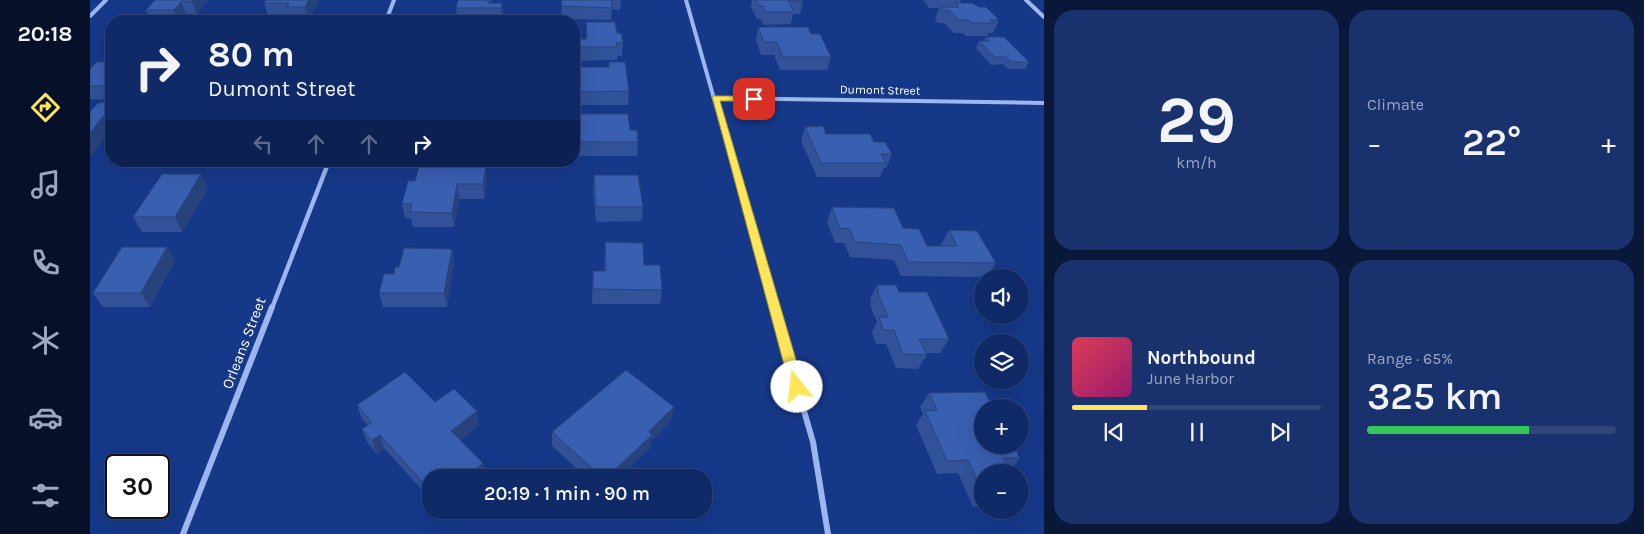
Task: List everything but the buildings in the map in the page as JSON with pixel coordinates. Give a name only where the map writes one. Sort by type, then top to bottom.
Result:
[{"type":"street","points":[[90,16],[106,0]]},
{"type":"street","points":[[388,15],[394,0]]},
{"type":"street","points":[[686,0],[813,442],[828,534]]},
{"type":"street","points":[[1026,0],[1044,17]]},
{"type":"street","name":"Dumont Street","points":[[715,98],[1044,103]]},
{"type":"street","name":"Orleans Street","points":[[183,534],[327,167]]},
{"type":"route","points":[[754,99],[715,98],[797,387]]}]
